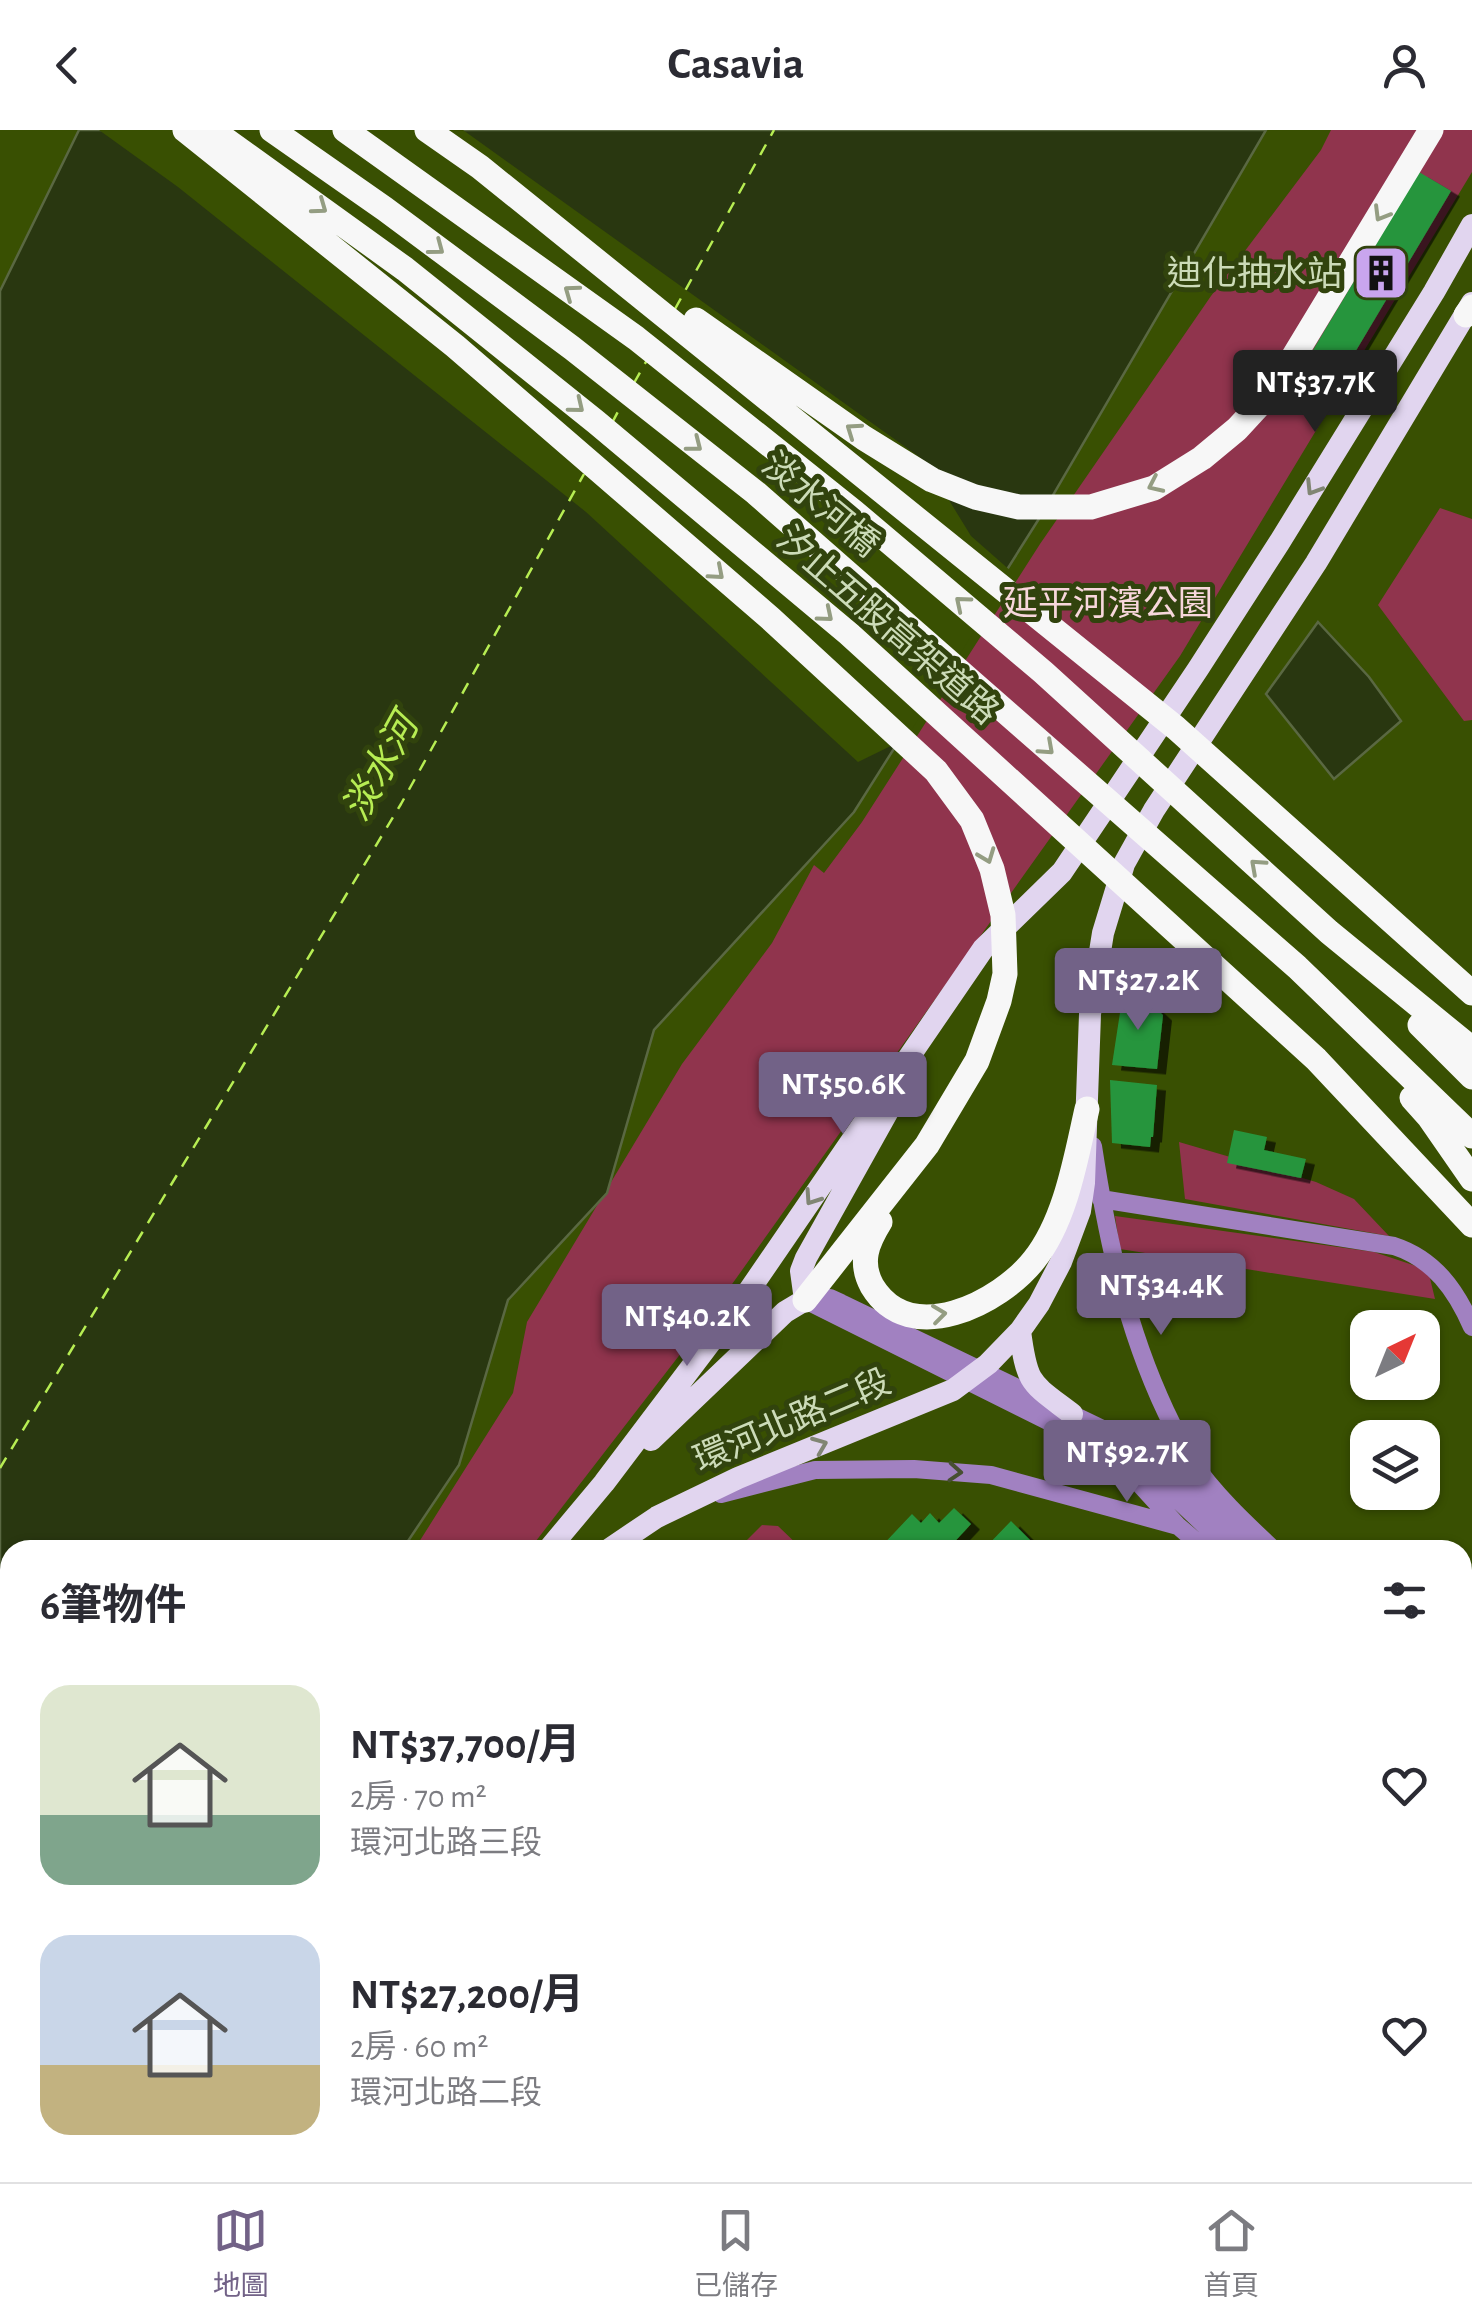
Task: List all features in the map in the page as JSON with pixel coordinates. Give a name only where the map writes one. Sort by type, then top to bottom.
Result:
[{"type":"highway","points":[[186,130],[456,346],[770,618],[936,771],[972,820],[992,869],[1003,915],[1005,974],[1000,1001],[976,1062],[867,1244],[864,1256],[870,1282],[880,1298],[910,1316],[940,1316],[984,1302],[1014,1280],[1035,1259],[1048,1238],[1062,1204],[1087,1109]]},
{"type":"highway","name":"汐止五股高架道路","points":[[212,130],[406,269],[849,634],[1316,1059],[1472,1225]]},
{"type":"highway","name":"淡水河橋","points":[[272,130],[556,337],[756,493],[1297,966]]},
{"type":"highway","name":"淡水河橋","points":[[346,130],[636,338],[854,512],[1043,672],[1329,932]]},
{"type":"highway","points":[[427,130],[864,438],[932,480],[975,497],[1019,507],[1091,507],[1154,488],[1202,458],[1237,429],[1274,389],[1431,130]]},
{"type":"highway","points":[[480,167],[1176,728],[1472,993]]},
{"type":"highway","points":[[1329,932],[1472,1049]]},
{"type":"highway","points":[[1329,932],[1472,1077]]},
{"type":"highway","points":[[1297,966],[1472,1136]]},
{"type":"highway","points":[[1297,966],[1429,1117],[1472,1179]]},
{"type":"highway","points":[[804,1300],[927,1145]]},
{"type":"main road","name":"環河北路二段","points":[[556,1540],[604,1484],[746,1295],[983,949],[1062,872],[1198,669],[1472,225]]},
{"type":"main road","name":"環河北路二段","points":[[622,1540],[686,1502],[738,1478],[940,1396],[974,1375],[1020,1331],[1039,1304],[1062,1262],[1080,1211],[1090,1014],[1103,932],[1124,864],[1154,810],[1316,563],[1470,309]]},
{"type":"main road","points":[[604,1484],[786,1312],[804,1300],[801,1271],[806,1258],[957,986]]},
{"type":"main road","points":[[1020,1331],[1032,1382],[1072,1414]]},
{"type":"street","points":[[1087,1109],[1120,1290],[1152,1382],[1184,1448],[1223,1499]]},
{"type":"street","points":[[1101,1199],[1406,1250],[1442,1275],[1461,1300],[1472,1328]]},
{"type":"street","points":[[804,1300],[1072,1414],[1115,1444],[1219,1540]]},
{"type":"street","points":[[974,1375],[1115,1444],[1162,1462],[1244,1540]]},
{"type":"street","points":[[1115,1444],[1148,1433],[1168,1442],[1264,1540]]},
{"type":"street","points":[[1115,1444],[1178,1526],[1194,1540]]},
{"type":"street","points":[[686,1502],[815,1470],[914,1469],[991,1475],[1178,1526]]},
{"type":"green space","name":"延平河濱公園","points":[[1331,130],[1472,130],[1472,172],[1180,656],[705,1322],[537,1540],[420,1540],[513,1393],[527,1322],[682,1064],[772,943],[814,865],[824,873],[862,822],[1040,544],[1211,296],[1321,150]]},
{"type":"green space","points":[[1440,508],[1472,519],[1472,720],[1464,721],[1378,605]]},
{"type":"green space","points":[[1179,1142],[1316,1182],[1354,1199],[1389,1236],[1185,1199]]},
{"type":"green space","points":[[1115,1216],[1374,1252],[1428,1270],[1435,1299],[1120,1249]]},
{"type":"green space","points":[[762,1525],[778,1526],[793,1540],[747,1540]]},
{"type":"water","name":"淡水河","points":[[79,130],[1266,130],[1042,514],[854,812],[654,1030],[607,1193],[508,1300],[459,1465],[409,1540],[0,1540],[0,291]]},
{"type":"water","points":[[1318,622],[1369,677],[1401,721],[1334,779],[1266,694]]},
{"type":"pier","points":[[99,130],[463,130],[925,461],[971,536],[1012,572],[903,743],[858,762],[586,512],[178,187]]},
{"type":"building","name":"迪化抽水站","points":[[1419,172],[1451,191],[1342,374],[1310,355]]},
{"type":"building","points":[[1123,993],[1139,993],[1163,1015],[1157,1069],[1112,1065]]},
{"type":"building","points":[[1110,1080],[1157,1085],[1150,1147],[1112,1143]]},
{"type":"building","points":[[1234,1130],[1267,1137],[1264,1150],[1306,1159],[1301,1178],[1227,1163]]},
{"type":"building","points":[[954,1508],[971,1524],[956,1540],[887,1540],[912,1514],[921,1523],[930,1513],[939,1523]]},
{"type":"building","points":[[1011,1521],[1030,1540],[993,1540]]},
{"type":"ferry route","points":[[675,309],[774,130]]},
{"type":"ferry route","points":[[634,383],[647,360]]},
{"type":"ferry route","points":[[612,423],[622,404]]},
{"type":"ferry route","points":[[0,1468],[401,804],[584,474]]},
{"type":"place","name":"迪化抽水站","points":[[1381,273]]}]
